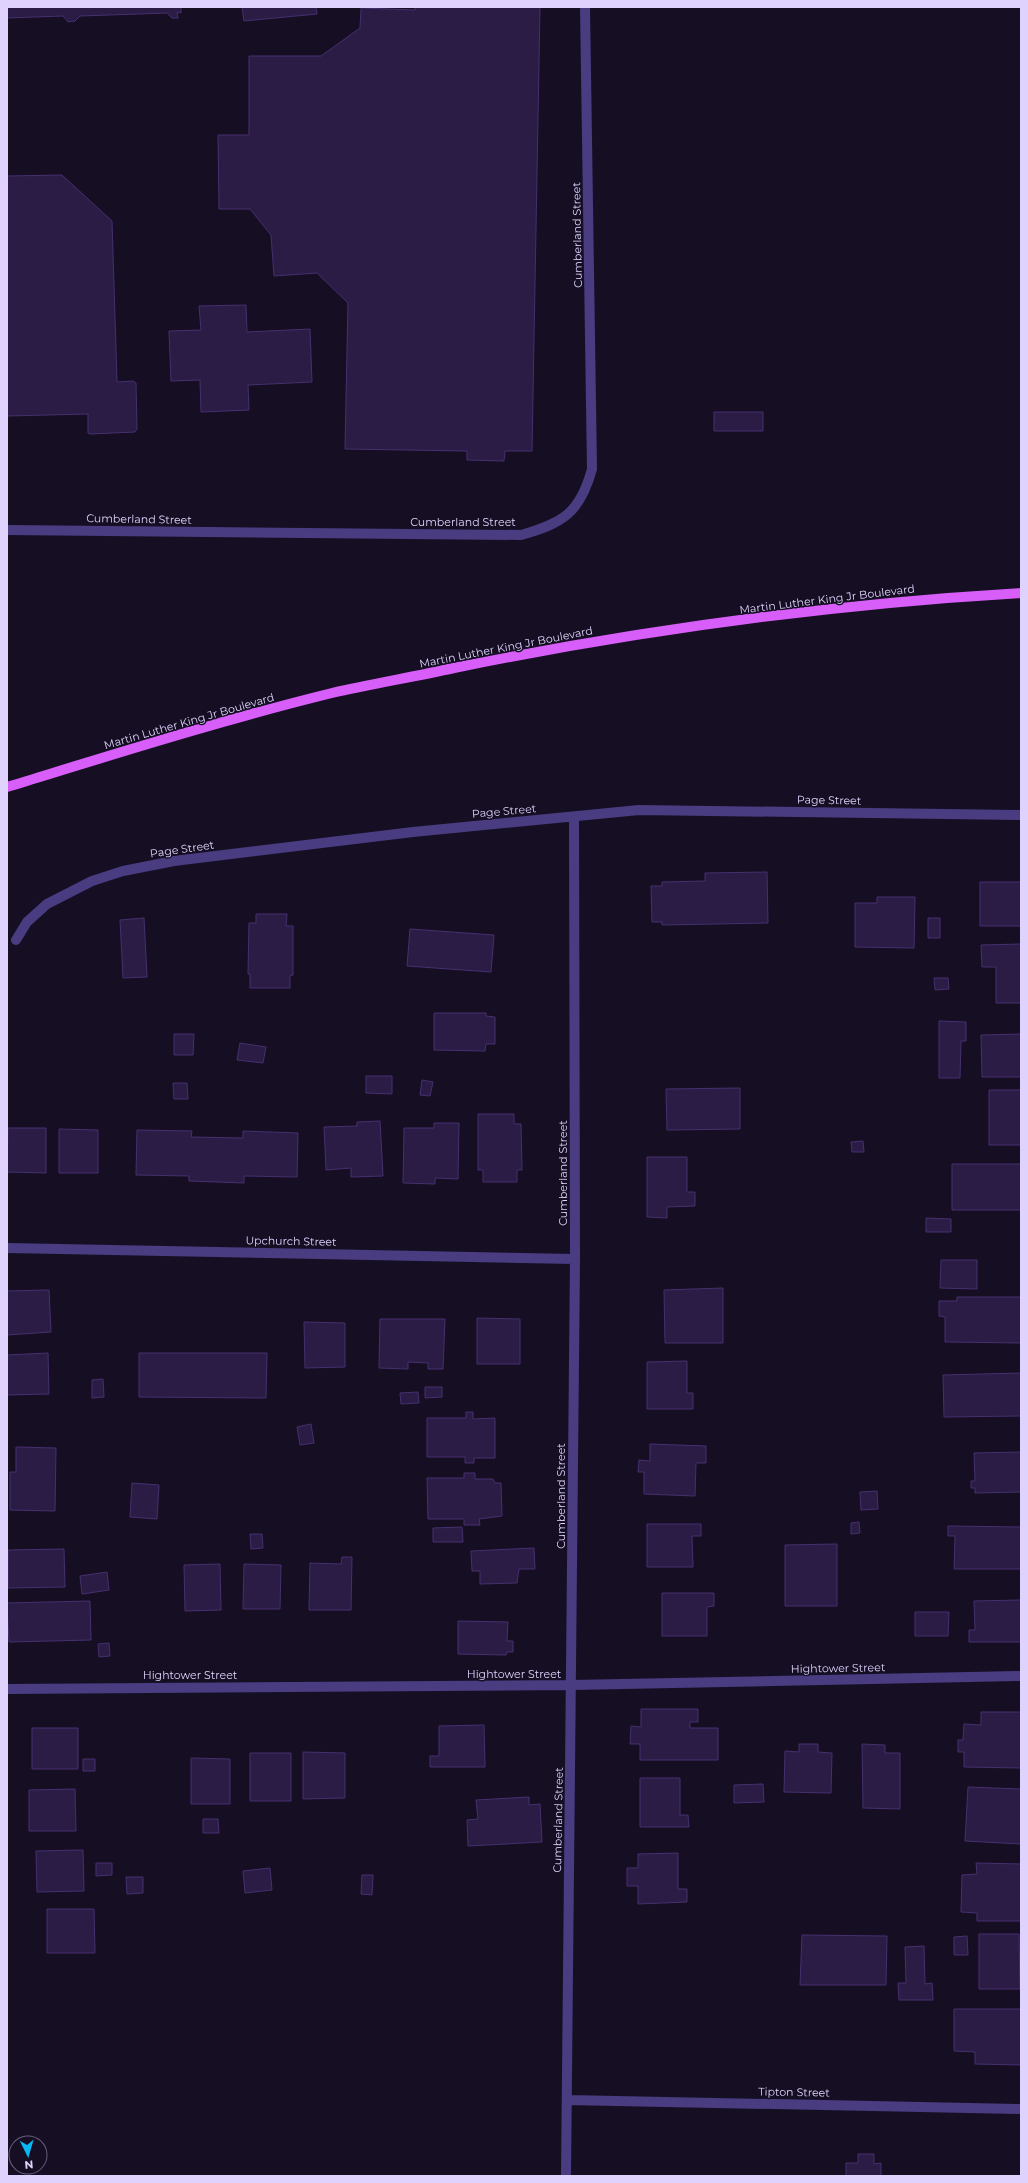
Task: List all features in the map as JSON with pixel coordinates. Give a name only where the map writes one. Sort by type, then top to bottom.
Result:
[{"type":"main road","name":"Martin Luther King Jr Boulevard","points":[[7,787],[182,734],[333,693],[514,656],[633,636],[809,612],[893,602],[1021,593]]},
{"type":"street","name":"Cumberland Street","points":[[7,530],[521,535],[548,527],[571,513],[586,490],[592,469],[585,7]]},
{"type":"street","name":"Page Street","points":[[16,940],[27,922],[47,904],[92,881],[123,871],[174,861],[413,832],[639,810],[1021,815]]},
{"type":"street","name":"Cumberland Street","points":[[566,2176],[575,1259],[574,817]]},
{"type":"street","name":"Upchurch Street","points":[[7,1248],[575,1259]]},
{"type":"street","name":"Hightower Street","points":[[7,1689],[571,1685],[1021,1676]]},
{"type":"street","name":"Tipton Street","points":[[567,2100],[1021,2109]]},
{"type":"building","points":[[7,7],[181,7],[181,13],[177,12],[178,18],[172,18],[167,13],[80,16],[75,21],[68,22],[63,16],[7,18]]},
{"type":"building","points":[[242,7],[316,7],[317,14],[244,21]]},
{"type":"building","points":[[415,7],[540,7],[532,451],[505,451],[504,461],[467,460],[467,451],[345,449],[348,303],[317,273],[274,276],[271,235],[250,209],[219,209],[218,135],[249,135],[249,56],[321,56],[360,28],[361,8],[415,10]]},
{"type":"building","points":[[62,175],[112,221],[117,382],[133,381],[136,383],[137,429],[135,432],[90,434],[88,433],[88,414],[7,416],[7,176]]},
{"type":"building","points":[[246,305],[247,332],[310,329],[312,382],[248,385],[249,410],[201,412],[200,380],[171,381],[169,331],[201,330],[199,306]]},
{"type":"building","points":[[714,412],[763,412],[763,431],[714,431]]},
{"type":"building","points":[[767,872],[768,923],[662,925],[662,922],[652,922],[651,886],[662,886],[662,882],[705,881],[705,873]]},
{"type":"building","points":[[980,882],[1021,882],[1021,926],[980,926]]},
{"type":"building","points":[[877,897],[915,897],[914,948],[855,947],[855,903],[877,903]]},
{"type":"building","points":[[256,914],[287,914],[286,926],[293,926],[293,975],[290,976],[290,988],[250,988],[250,974],[248,974],[249,923],[256,923]]},
{"type":"building","points":[[144,918],[147,977],[123,978],[120,920]]},
{"type":"building","points":[[928,918],[940,918],[940,938],[928,938]]},
{"type":"building","points":[[410,929],[494,935],[491,972],[407,966]]},
{"type":"building","points":[[1021,944],[1021,1003],[996,1003],[996,967],[982,967],[981,945]]},
{"type":"building","points":[[934,978],[948,978],[949,989],[935,990]]},
{"type":"building","points":[[434,1013],[486,1013],[486,1016],[495,1017],[495,1044],[486,1044],[485,1051],[434,1050]]},
{"type":"building","points":[[939,1021],[966,1022],[966,1041],[961,1041],[960,1078],[939,1078]]},
{"type":"building","points":[[174,1034],[194,1034],[193,1055],[174,1055]]},
{"type":"building","points":[[1021,1034],[1021,1077],[982,1077],[981,1035]]},
{"type":"building","points":[[240,1043],[266,1047],[263,1063],[237,1060]]},
{"type":"building","points":[[366,1076],[392,1076],[392,1094],[366,1093]]},
{"type":"building","points":[[422,1080],[433,1082],[430,1096],[420,1095]]},
{"type":"building","points":[[173,1083],[187,1083],[188,1099],[174,1099]]},
{"type":"building","points":[[740,1088],[740,1129],[667,1130],[666,1089]]},
{"type":"building","points":[[989,1090],[1021,1090],[1021,1145],[989,1145]]},
{"type":"building","points":[[478,1114],[514,1114],[514,1124],[521,1124],[522,1170],[517,1170],[517,1182],[483,1182],[483,1170],[478,1170]]},
{"type":"building","points":[[380,1121],[383,1176],[351,1177],[351,1168],[326,1170],[324,1127],[357,1126],[357,1122]]},
{"type":"building","points":[[434,1123],[459,1123],[458,1179],[435,1178],[435,1184],[403,1183],[404,1128],[434,1128]]},
{"type":"building","points":[[8,1128],[46,1128],[46,1173],[7,1172]]},
{"type":"building","points":[[59,1129],[98,1130],[98,1173],[59,1173]]},
{"type":"building","points":[[137,1130],[192,1131],[191,1137],[243,1138],[243,1131],[298,1133],[297,1177],[244,1176],[244,1183],[189,1181],[189,1176],[136,1175]]},
{"type":"building","points":[[863,1141],[864,1152],[852,1152],[851,1142]]},
{"type":"building","points":[[647,1157],[687,1157],[687,1192],[695,1192],[695,1206],[667,1207],[667,1218],[647,1217]]},
{"type":"building","points":[[952,1164],[1021,1164],[1021,1210],[952,1210]]},
{"type":"building","points":[[926,1218],[951,1219],[951,1232],[926,1232]]},
{"type":"building","points":[[941,1260],[977,1260],[977,1289],[940,1288]]},
{"type":"building","points":[[723,1288],[723,1343],[665,1343],[664,1290]]},
{"type":"building","points":[[49,1290],[51,1332],[7,1335],[7,1291]]},
{"type":"building","points":[[957,1297],[1021,1297],[1021,1343],[945,1342],[945,1317],[939,1316],[939,1301],[957,1301]]},
{"type":"building","points":[[477,1318],[520,1319],[520,1364],[477,1364]]},
{"type":"building","points":[[380,1319],[445,1319],[443,1369],[428,1369],[428,1363],[408,1362],[408,1369],[379,1368]]},
{"type":"building","points":[[304,1322],[345,1323],[345,1367],[305,1368]]},
{"type":"building","points":[[48,1353],[49,1394],[7,1395],[7,1355]]},
{"type":"building","points":[[139,1353],[267,1353],[266,1398],[139,1397]]},
{"type":"building","points":[[687,1361],[687,1393],[693,1393],[693,1409],[647,1409],[647,1362]]},
{"type":"building","points":[[1021,1373],[1021,1416],[944,1417],[943,1375]]},
{"type":"building","points":[[103,1379],[104,1397],[92,1398],[92,1380]]},
{"type":"building","points":[[425,1387],[442,1387],[442,1397],[425,1398]]},
{"type":"building","points":[[418,1392],[419,1403],[401,1404],[400,1393]]},
{"type":"building","points":[[466,1412],[473,1412],[473,1419],[495,1418],[495,1458],[474,1458],[474,1463],[465,1463],[465,1457],[427,1457],[427,1418],[466,1418]]},
{"type":"building","points":[[311,1424],[314,1443],[300,1445],[297,1427]]},
{"type":"building","points":[[650,1444],[706,1446],[706,1463],[696,1463],[695,1496],[644,1494],[644,1472],[638,1472],[639,1460],[650,1461]]},
{"type":"building","points":[[16,1447],[56,1448],[55,1511],[10,1510],[10,1472],[16,1472]]},
{"type":"building","points":[[1021,1452],[1021,1492],[975,1493],[975,1488],[971,1488],[971,1481],[975,1481],[974,1453]]},
{"type":"building","points":[[464,1473],[475,1473],[475,1479],[493,1479],[495,1483],[501,1483],[502,1516],[479,1519],[480,1525],[464,1525],[464,1519],[428,1519],[427,1478],[464,1478]]},
{"type":"building","points":[[132,1483],[159,1485],[157,1519],[130,1517]]},
{"type":"building","points":[[877,1491],[878,1509],[861,1510],[860,1492]]},
{"type":"building","points":[[859,1522],[860,1533],[851,1534],[851,1523]]},
{"type":"building","points":[[647,1524],[701,1524],[701,1536],[692,1536],[693,1567],[647,1567]]},
{"type":"building","points":[[948,1526],[1021,1527],[1021,1569],[954,1569],[955,1536],[948,1536]]},
{"type":"building","points":[[462,1527],[463,1542],[433,1542],[433,1528]]},
{"type":"building","points":[[250,1534],[262,1534],[263,1548],[251,1549]]},
{"type":"building","points":[[837,1544],[837,1606],[785,1606],[785,1545]]},
{"type":"building","points":[[534,1548],[535,1569],[519,1569],[517,1583],[480,1584],[480,1571],[472,1571],[471,1551]]},
{"type":"building","points":[[64,1549],[65,1587],[8,1588],[8,1550]]},
{"type":"building","points":[[342,1557],[352,1557],[351,1610],[309,1610],[310,1563],[341,1564]]},
{"type":"building","points":[[220,1564],[221,1610],[185,1611],[184,1565]]},
{"type":"building","points":[[244,1564],[281,1565],[280,1609],[243,1609]]},
{"type":"building","points":[[107,1572],[109,1590],[82,1594],[80,1576]]},
{"type":"building","points":[[662,1593],[714,1593],[714,1606],[707,1607],[707,1636],[662,1636]]},
{"type":"building","points":[[1021,1600],[1021,1642],[969,1642],[969,1630],[975,1630],[974,1601]]},
{"type":"building","points":[[90,1601],[91,1640],[9,1642],[7,1603]]},
{"type":"building","points":[[915,1612],[949,1612],[948,1636],[915,1636]]},
{"type":"building","points":[[458,1621],[508,1622],[507,1641],[513,1641],[513,1652],[507,1652],[506,1655],[458,1654]]},
{"type":"building","points":[[109,1643],[110,1656],[99,1657],[98,1644]]},
{"type":"building","points":[[641,1709],[698,1709],[698,1722],[690,1722],[690,1728],[718,1728],[718,1760],[640,1760],[640,1744],[630,1744],[631,1726],[641,1727]]},
{"type":"building","points":[[981,1712],[1021,1712],[1021,1768],[964,1767],[964,1752],[958,1752],[958,1740],[963,1740],[964,1724],[981,1725]]},
{"type":"building","points":[[484,1725],[485,1767],[430,1767],[430,1756],[439,1756],[439,1726]]},
{"type":"building","points":[[32,1728],[78,1728],[78,1769],[32,1769]]},
{"type":"building","points":[[799,1744],[818,1744],[818,1752],[832,1753],[831,1793],[784,1792],[785,1751],[799,1752]]},
{"type":"building","points":[[862,1744],[885,1745],[885,1753],[900,1753],[900,1809],[863,1808]]},
{"type":"building","points":[[303,1752],[345,1753],[345,1798],[303,1799]]},
{"type":"building","points":[[250,1753],[291,1753],[291,1801],[250,1801]]},
{"type":"building","points":[[191,1758],[230,1759],[230,1804],[191,1804]]},
{"type":"building","points":[[83,1759],[95,1759],[95,1771],[83,1771]]},
{"type":"building","points":[[640,1778],[680,1778],[680,1815],[688,1815],[689,1827],[640,1827]]},
{"type":"building","points":[[763,1784],[764,1802],[734,1803],[734,1785]]},
{"type":"building","points":[[968,1787],[1021,1789],[1021,1844],[965,1841]]},
{"type":"building","points":[[75,1789],[76,1831],[29,1831],[29,1790]]},
{"type":"building","points":[[529,1797],[529,1805],[540,1804],[542,1842],[468,1846],[467,1820],[478,1819],[476,1800]]},
{"type":"building","points":[[203,1819],[218,1819],[219,1833],[203,1833]]},
{"type":"building","points":[[83,1850],[84,1891],[37,1892],[36,1851]]},
{"type":"building","points":[[678,1853],[678,1889],[687,1889],[687,1902],[638,1904],[638,1886],[627,1886],[627,1868],[638,1868],[638,1854]]},
{"type":"building","points":[[96,1863],[112,1863],[112,1875],[96,1876]]},
{"type":"building","points":[[976,1863],[1021,1864],[1021,1921],[977,1921],[977,1913],[961,1912],[962,1875],[977,1874]]},
{"type":"building","points":[[270,1868],[272,1890],[245,1893],[243,1871]]},
{"type":"building","points":[[362,1875],[373,1875],[372,1895],[361,1894]]},
{"type":"building","points":[[126,1877],[143,1877],[143,1893],[127,1894]]},
{"type":"building","points":[[47,1909],[94,1909],[95,1953],[47,1953]]},
{"type":"building","points":[[979,1934],[1019,1934],[1020,1989],[979,1989]]},
{"type":"building","points":[[802,1935],[887,1936],[886,1985],[800,1985]]},
{"type":"building","points":[[967,1936],[968,1955],[954,1955],[954,1937]]},
{"type":"building","points":[[924,1946],[925,1984],[932,1983],[933,2000],[899,2000],[898,1983],[906,1983],[905,1947]]},
{"type":"building","points":[[954,2009],[1021,2009],[1021,2065],[975,2064],[975,2052],[954,2051]]},
{"type":"building","points":[[858,2154],[874,2154],[874,2164],[881,2163],[881,2176],[846,2176],[846,2163],[858,2163]]}]
